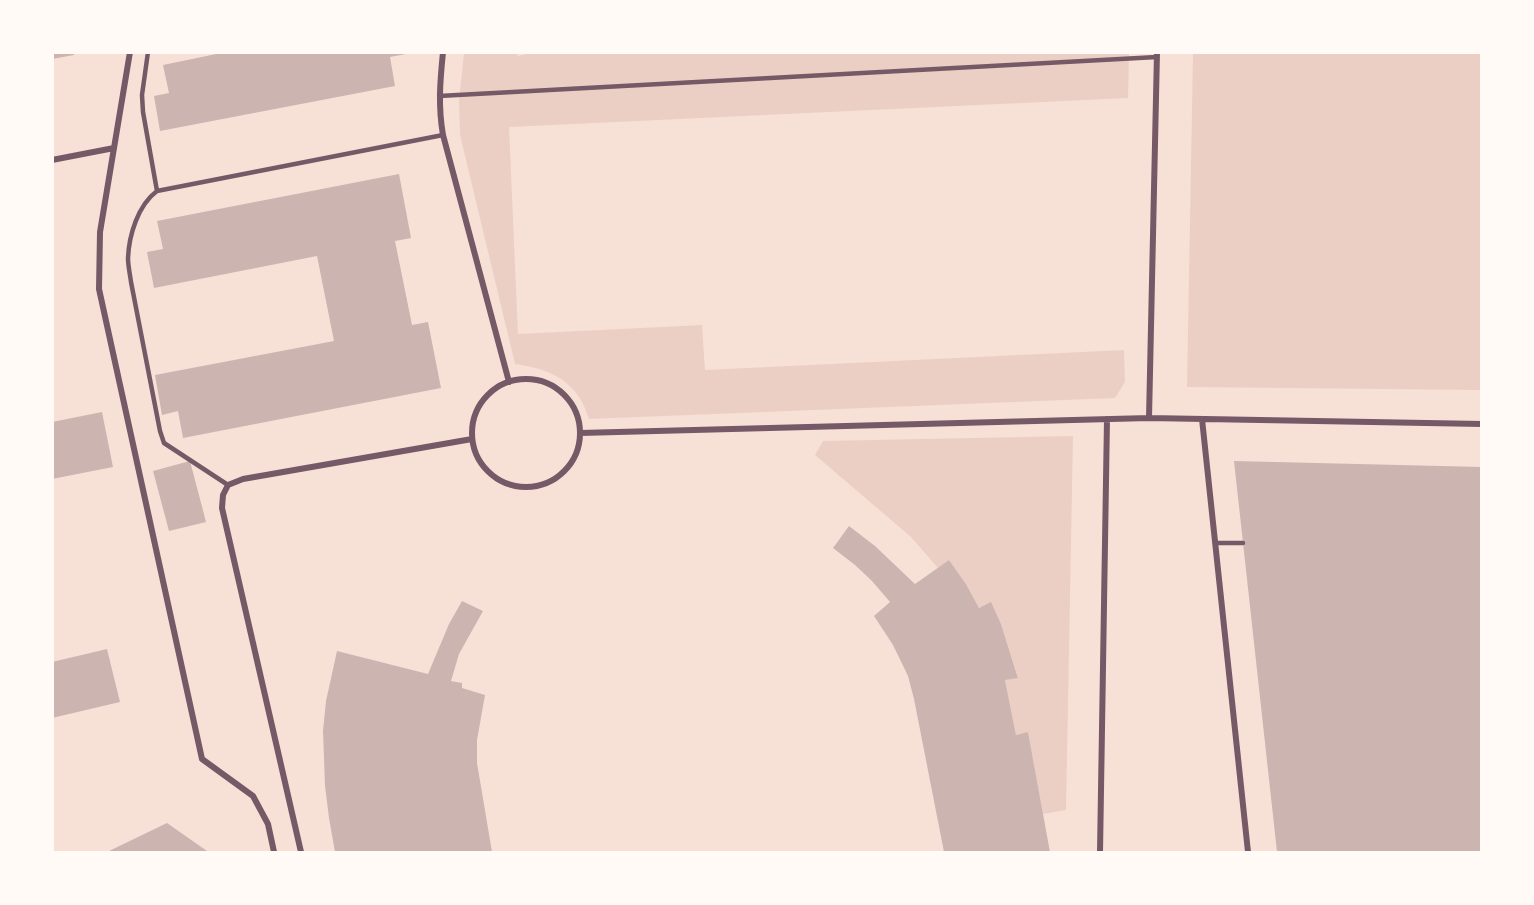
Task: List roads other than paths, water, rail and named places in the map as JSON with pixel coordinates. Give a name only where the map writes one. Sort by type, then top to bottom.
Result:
[{"type":"street","points":[[130,52],[100,232],[99,289],[202,759],[253,796],[268,824],[274,852]]},
{"type":"street","points":[[443,52],[439,96],[443,135],[509,382]]},
{"type":"street","points":[[1149,418],[1157,55]]},
{"type":"street","points":[[52,160],[114,148]]},
{"type":"street","points":[[534,379],[558,389],[567,398],[579,420],[580,433],[573,459],[565,470],[542,484],[529,486],[503,481],[491,474],[482,464],[476,452],[472,439],[472,427],[480,404],[488,394],[509,382],[534,379]]},
{"type":"street","points":[[580,433],[1149,418],[1482,424]]},
{"type":"street","points":[[1100,852],[1107,419]]},
{"type":"street","points":[[1202,419],[1248,852]]},
{"type":"street","points":[[301,852],[222,508],[223,495],[228,485],[243,479],[472,439]]},
{"type":"lane","points":[[148,52],[142,95],[143,112],[158,191]]},
{"type":"lane","points":[[439,96],[1157,55]]},
{"type":"lane","points":[[228,485],[164,442],[160,431],[128,259],[130,241],[141,209],[149,197],[158,191],[443,135]]},
{"type":"lane","points":[[1215,543],[1243,543]]}]
